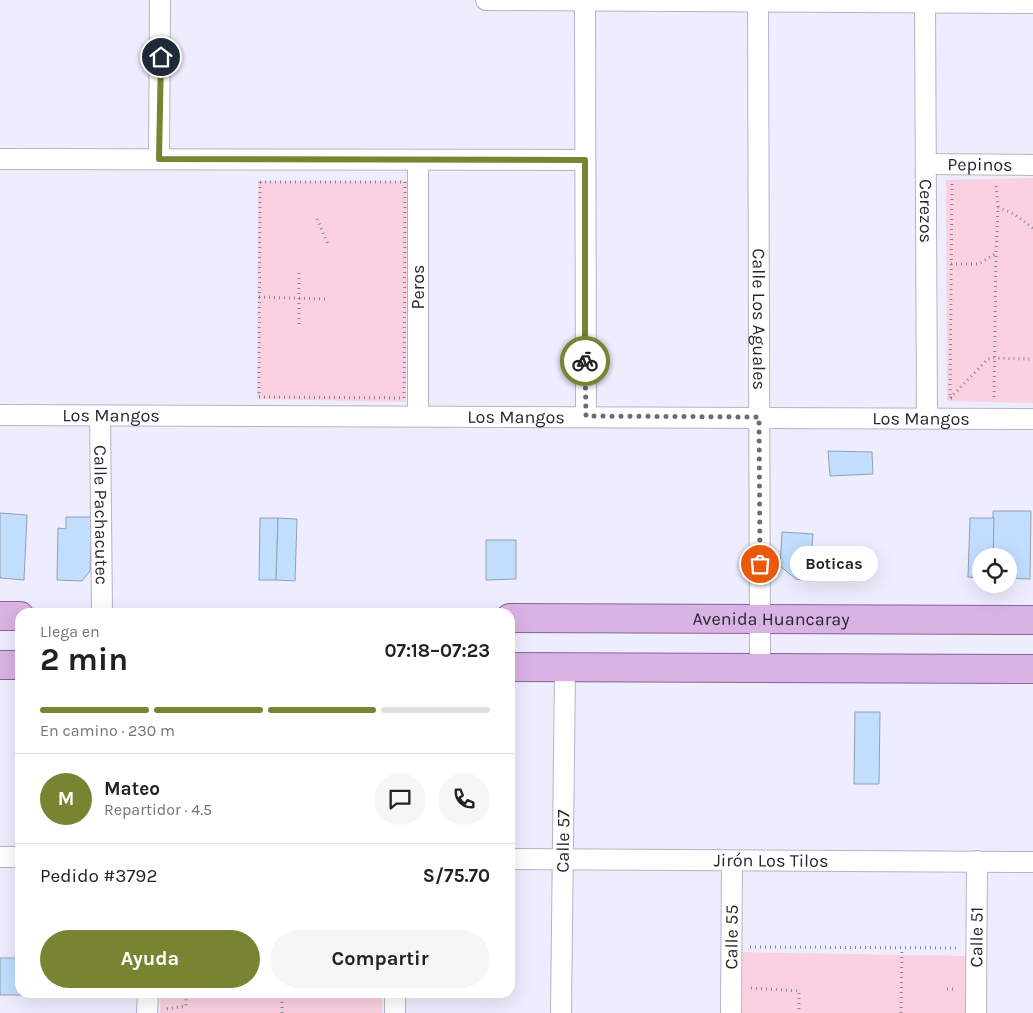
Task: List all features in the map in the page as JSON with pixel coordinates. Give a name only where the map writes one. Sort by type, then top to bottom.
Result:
[{"type":"main road","points":[[0,616],[15,616]]},
{"type":"main road","name":"Avenida Huancaray","points":[[515,618],[1033,620]]},
{"type":"main road","points":[[0,665],[15,665]]},
{"type":"main road","points":[[515,667],[1033,669]]},
{"type":"street","points":[[159,159],[160,0]]},
{"type":"street","points":[[486,0],[1033,3]]},
{"type":"street","points":[[585,0],[586,416]]},
{"type":"street","name":"Calle Los Aguales","points":[[758,1],[760,668]]},
{"type":"street","name":"Cerezos","points":[[925,3],[927,418]]},
{"type":"street","points":[[0,159],[585,160]]},
{"type":"street","name":"Peros","points":[[418,160],[418,416]]},
{"type":"street","name":"Pepinos","points":[[926,164],[1033,165]]},
{"type":"street","name":"Los Mangos","points":[[0,415],[1033,419]]},
{"type":"street","name":"Calle Pachacutec","points":[[100,416],[102,608]]},
{"type":"street","name":"Calle 57","points":[[561,1013],[565,667]]},
{"type":"street","points":[[0,857],[15,857]]},
{"type":"street","name":"Jirón Los Tilos","points":[[515,860],[1033,862]]},
{"type":"street","name":"Calle 55","points":[[731,1013],[732,861]]},
{"type":"street","name":"Calle 51","points":[[976,1013],[977,862]]},
{"type":"street","points":[[148,998],[148,1013]]},
{"type":"street","points":[[394,1013],[395,998]]},
{"type":"path","points":[[260,182],[404,182],[404,398],[259,397],[259,297],[260,182]]},
{"type":"path","points":[[950,398],[951,184]]},
{"type":"path","points":[[994,397],[993,358],[998,207],[996,184]]},
{"type":"path","points":[[998,207],[1014,214],[1033,228]]},
{"type":"path","points":[[317,219],[328,244]]},
{"type":"path","points":[[951,264],[979,264],[996,254]]},
{"type":"path","points":[[299,273],[299,324]]},
{"type":"path","points":[[259,297],[325,299]]},
{"type":"path","points":[[950,398],[988,360],[993,358],[1033,359]]},
{"type":"path","points":[[985,397],[1003,397]]},
{"type":"path","points":[[950,398],[959,398]]},
{"type":"path","points":[[731,946],[976,948]]},
{"type":"path","points":[[901,1013],[902,948]]},
{"type":"path","points":[[748,987],[799,991],[799,1013]]},
{"type":"path","points":[[947,989],[960,990]]},
{"type":"path","points":[[167,1009],[186,1006],[186,998]]},
{"type":"path","points":[[282,998],[282,1013]]},
{"type":"shaded area","points":[[1033,178],[1033,403],[947,401],[946,180]]},
{"type":"shaded area","points":[[258,181],[408,181],[406,402],[257,399]]},
{"type":"shaded area","points":[[738,952],[967,956],[967,1013],[738,1013]]},
{"type":"shaded area","points":[[161,998],[382,998],[382,1013],[160,1013]]},
{"type":"building","points":[[828,451],[872,452],[873,474],[830,476]]},
{"type":"building","points":[[993,511],[1031,511],[1030,579],[1017,578],[1017,548],[993,548]]},
{"type":"building","points":[[0,513],[27,515],[24,580],[0,578]]},
{"type":"building","points":[[66,517],[92,517],[90,571],[82,581],[57,580],[58,528],[66,529]]},
{"type":"building","points":[[260,518],[278,518],[276,580],[259,580]]},
{"type":"building","points":[[278,518],[297,519],[295,581],[276,580]]},
{"type":"building","points":[[970,518],[994,518],[993,548],[972,548],[972,577],[968,577]]},
{"type":"building","points":[[782,532],[813,534],[809,581],[796,579],[780,566]]},
{"type":"building","points":[[486,540],[516,540],[516,579],[486,580]]},
{"type":"building","points":[[855,712],[880,712],[879,784],[854,784]]},
{"type":"building","points":[[0,958],[15,958],[15,995],[0,995]]},
{"type":"way so far","points":[[585,361],[586,416],[759,417],[760,564]]},
{"type":"place","name":"Boticas","points":[[760,564]]},
{"type":"route","points":[[161,57],[159,159],[585,160],[585,361]]}]
